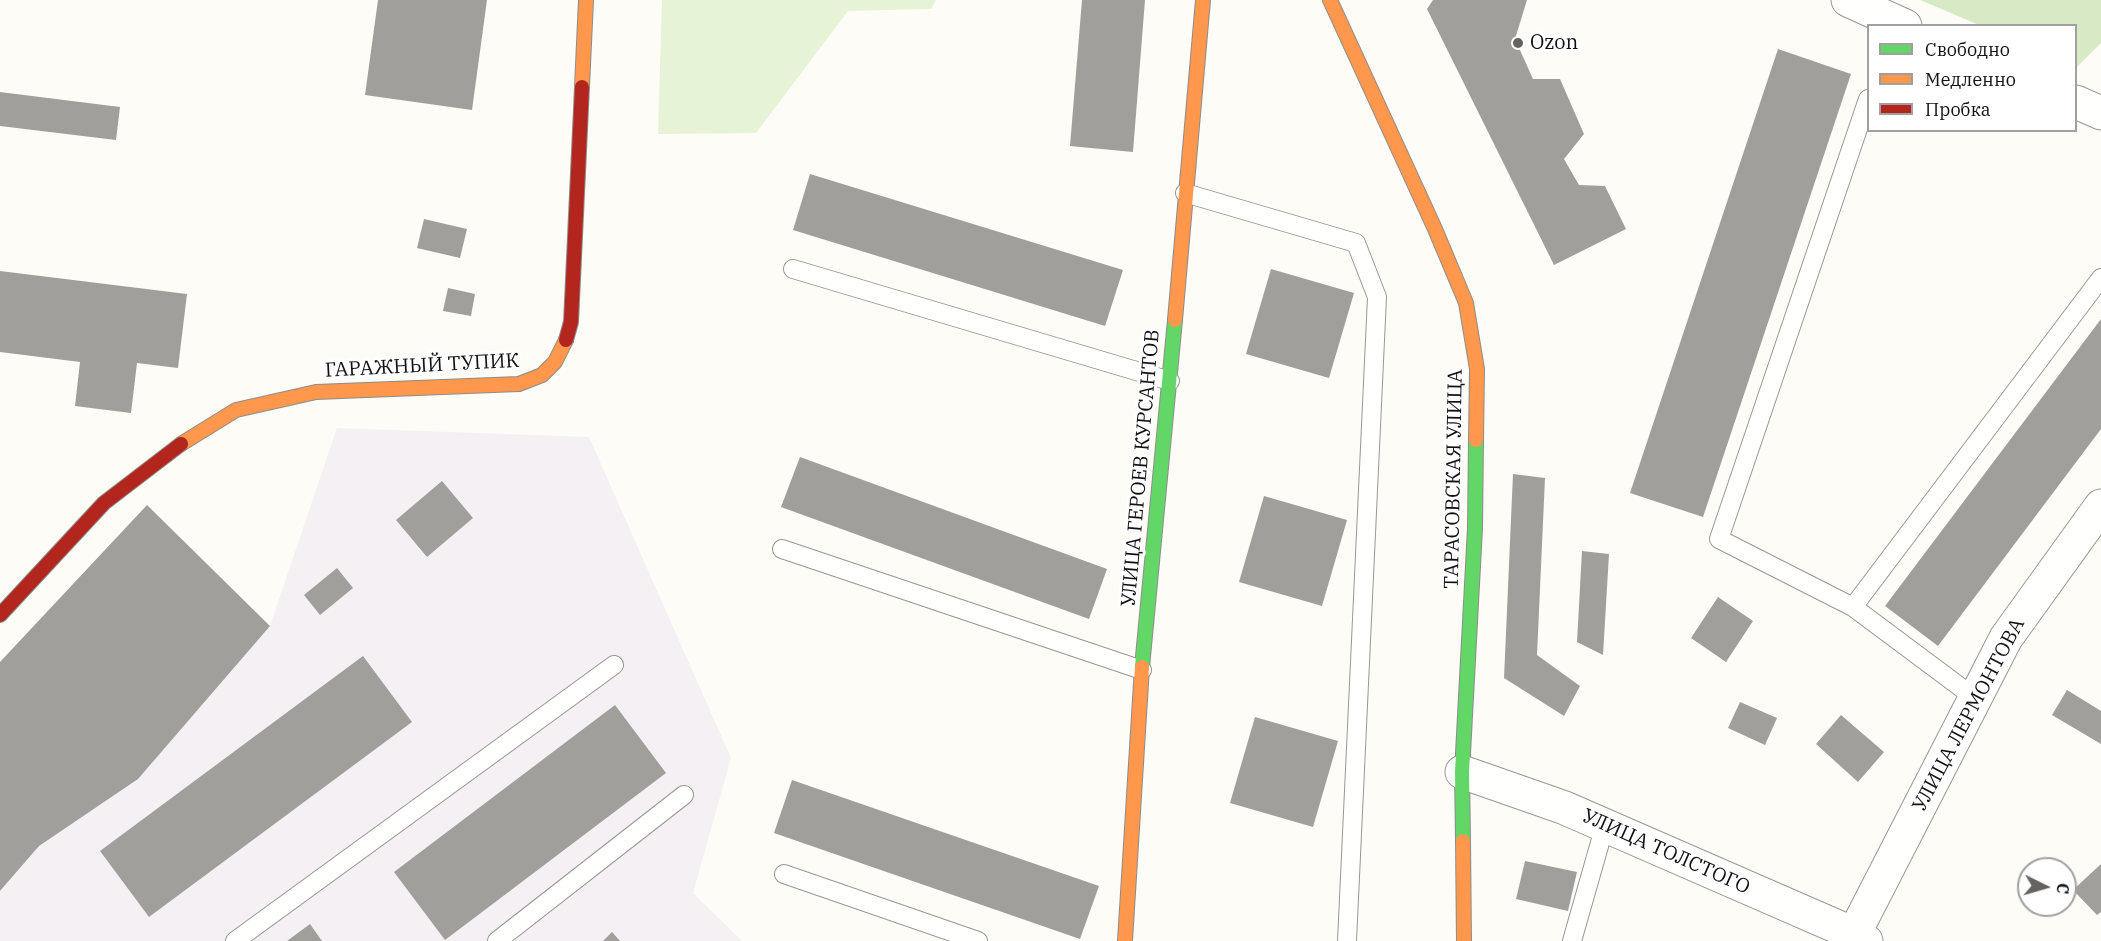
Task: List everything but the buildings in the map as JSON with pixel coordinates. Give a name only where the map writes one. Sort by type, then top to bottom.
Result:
[{"type":"street","name":"ГАРАЖНЫЙ ТУПИК","points":[[0,615],[105,503],[173,449],[236,410],[316,392],[519,384],[542,375],[555,362],[565,344],[571,322],[586,0]]},
{"type":"street","name":"УЛИЦА ГЕРОЕВ КУРСАНТОВ","points":[[1125,941],[1142,670],[1203,0]]},
{"type":"street","name":"ТАРАСОВСКАЯ УЛИЦА","points":[[1330,0],[1435,229],[1466,303],[1477,369],[1475,528],[1462,772],[1464,941]]},
{"type":"street","points":[[1848,0],[1898,24]]},
{"type":"street","points":[[2077,102],[2101,113]]},
{"type":"street","name":"УЛИЦА ЛЕРМОНТОВА","points":[[1860,937],[2006,638],[2101,506]]},
{"type":"street","name":"УЛИЦА ТОЛСТОГО","points":[[1462,772],[1565,808],[1860,937]]},
{"type":"lane","points":[[1867,105],[1719,539],[1853,607],[1975,698]]},
{"type":"lane","points":[[1185,193],[1356,243],[1377,297],[1347,941]]},
{"type":"lane","points":[[793,269],[1170,381]]},
{"type":"lane","points":[[1853,607],[2101,278]]},
{"type":"lane","points":[[782,549],[1142,670]]},
{"type":"lane","points":[[235,941],[614,665]]},
{"type":"lane","points":[[496,941],[684,795]]},
{"type":"lane","points":[[1572,941],[1605,825]]},
{"type":"lane","points":[[784,874],[978,941]]},
{"type":"shaded area","points":[[337,428],[589,437],[731,758],[693,893],[742,941],[0,941],[0,891],[39,846],[270,626]]},
{"type":"green space","points":[[662,0],[936,0],[931,9],[848,11],[756,133],[658,134]]},
{"type":"green space","points":[[1920,0],[2101,0],[2101,43],[2077,67],[2077,24],[1977,24]]},
{"type":"traffic: fast","points":[[1142,667],[1175,320]]},
{"type":"traffic: fast","points":[[1463,841],[1462,772],[1475,528],[1476,440]]},
{"type":"traffic: slow","points":[[582,87],[586,0]]},
{"type":"traffic: slow","points":[[1175,320],[1203,0]]},
{"type":"traffic: slow","points":[[1330,0],[1435,229],[1466,303],[1477,369],[1476,440]]},
{"type":"traffic: slow","points":[[181,444],[236,410],[316,392],[519,384],[542,375],[555,362],[566,340]]},
{"type":"traffic: slow","points":[[1125,941],[1142,667]]},
{"type":"traffic: slow","points":[[1463,841],[1464,941]]},
{"type":"traffic: jam","points":[[566,340],[571,322],[582,87]]},
{"type":"traffic: jam","points":[[0,615],[104,503],[181,444]]},
{"type":"place","name":"Ozon","points":[[1518,43]]}]
